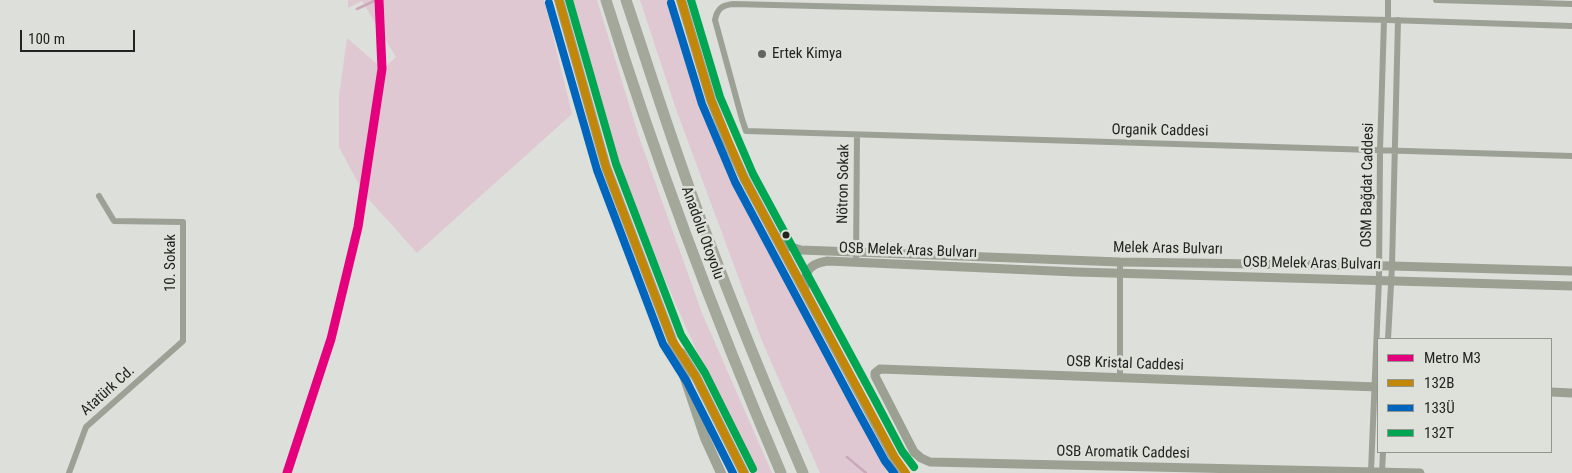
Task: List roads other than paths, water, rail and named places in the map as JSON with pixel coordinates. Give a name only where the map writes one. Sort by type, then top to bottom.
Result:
[{"type":"highway","name":"Anadolu Otoyolu","points":[[606,0],[644,116],[700,275],[780,473]]},
{"type":"highway","name":"Anadolu Otoyolu","points":[[626,0],[708,240],[802,470]]},
{"type":"main road","points":[[559,0],[606,167],[672,340],[705,438],[721,473]]},
{"type":"main road","points":[[682,3],[711,100],[728,142],[771,230],[904,473]]},
{"type":"main road","points":[[672,340],[696,377],[744,473]]},
{"type":"main road","points":[[894,456],[898,473]]},
{"type":"street","name":"OSM Bağdat Caddesi","points":[[1378,338],[1380,150],[1388,0]]},
{"type":"street","points":[[1436,0],[1572,4],[1572,0]]},
{"type":"street","name":"Organik Caddesi","points":[[1386,20],[726,4],[716,13],[715,20],[746,131],[1572,156]]},
{"type":"street","points":[[1386,20],[1572,26]]},
{"type":"street","name":"OSM Bağdat Caddesi","points":[[1388,338],[1392,266],[1398,20]]},
{"type":"street","name":"Nötron Sokak","points":[[856,262],[857,135]]},
{"type":"street","name":"10. Sokak","points":[[99,196],[114,221],[183,222],[183,341]]},
{"type":"street","name":"Melek Aras Bulvarı","points":[[771,230],[788,246],[801,250],[1120,262],[1572,271]]},
{"type":"street","name":"OSB Melek Aras Bulvarı","points":[[805,292],[804,281],[807,272],[811,266],[818,262],[1572,286]]},
{"type":"street","points":[[1120,262],[1120,378]]},
{"type":"street","name":"Atatürk Cd.","points":[[69,473],[86,427],[183,341]]},
{"type":"street","name":"OSB Kristal Caddesi","points":[[875,376],[877,370],[880,369],[1377,387]]},
{"type":"street","name":"OSB Aromatik Caddesi","points":[[875,376],[914,452],[930,462],[1287,472],[1371,471],[1420,473]]},
{"type":"street","name":"OSM Bağdat Caddesi","points":[[1371,471],[1377,387]]},
{"type":"street","points":[[1552,392],[1572,393]]},
{"type":"street","points":[[1382,472],[1383,453]]},
{"type":"waterway","points":[[357,9],[376,0]]},
{"type":"waterway","points":[[847,457],[866,473]]},
{"type":"waterway","points":[[748,462],[753,473]]},
{"type":"metro line","name":"M3","points":[[287,473],[331,339],[358,227],[382,69],[379,0]]},
{"type":"place","name":"Ertek Kimya","points":[[762,54]]}]
